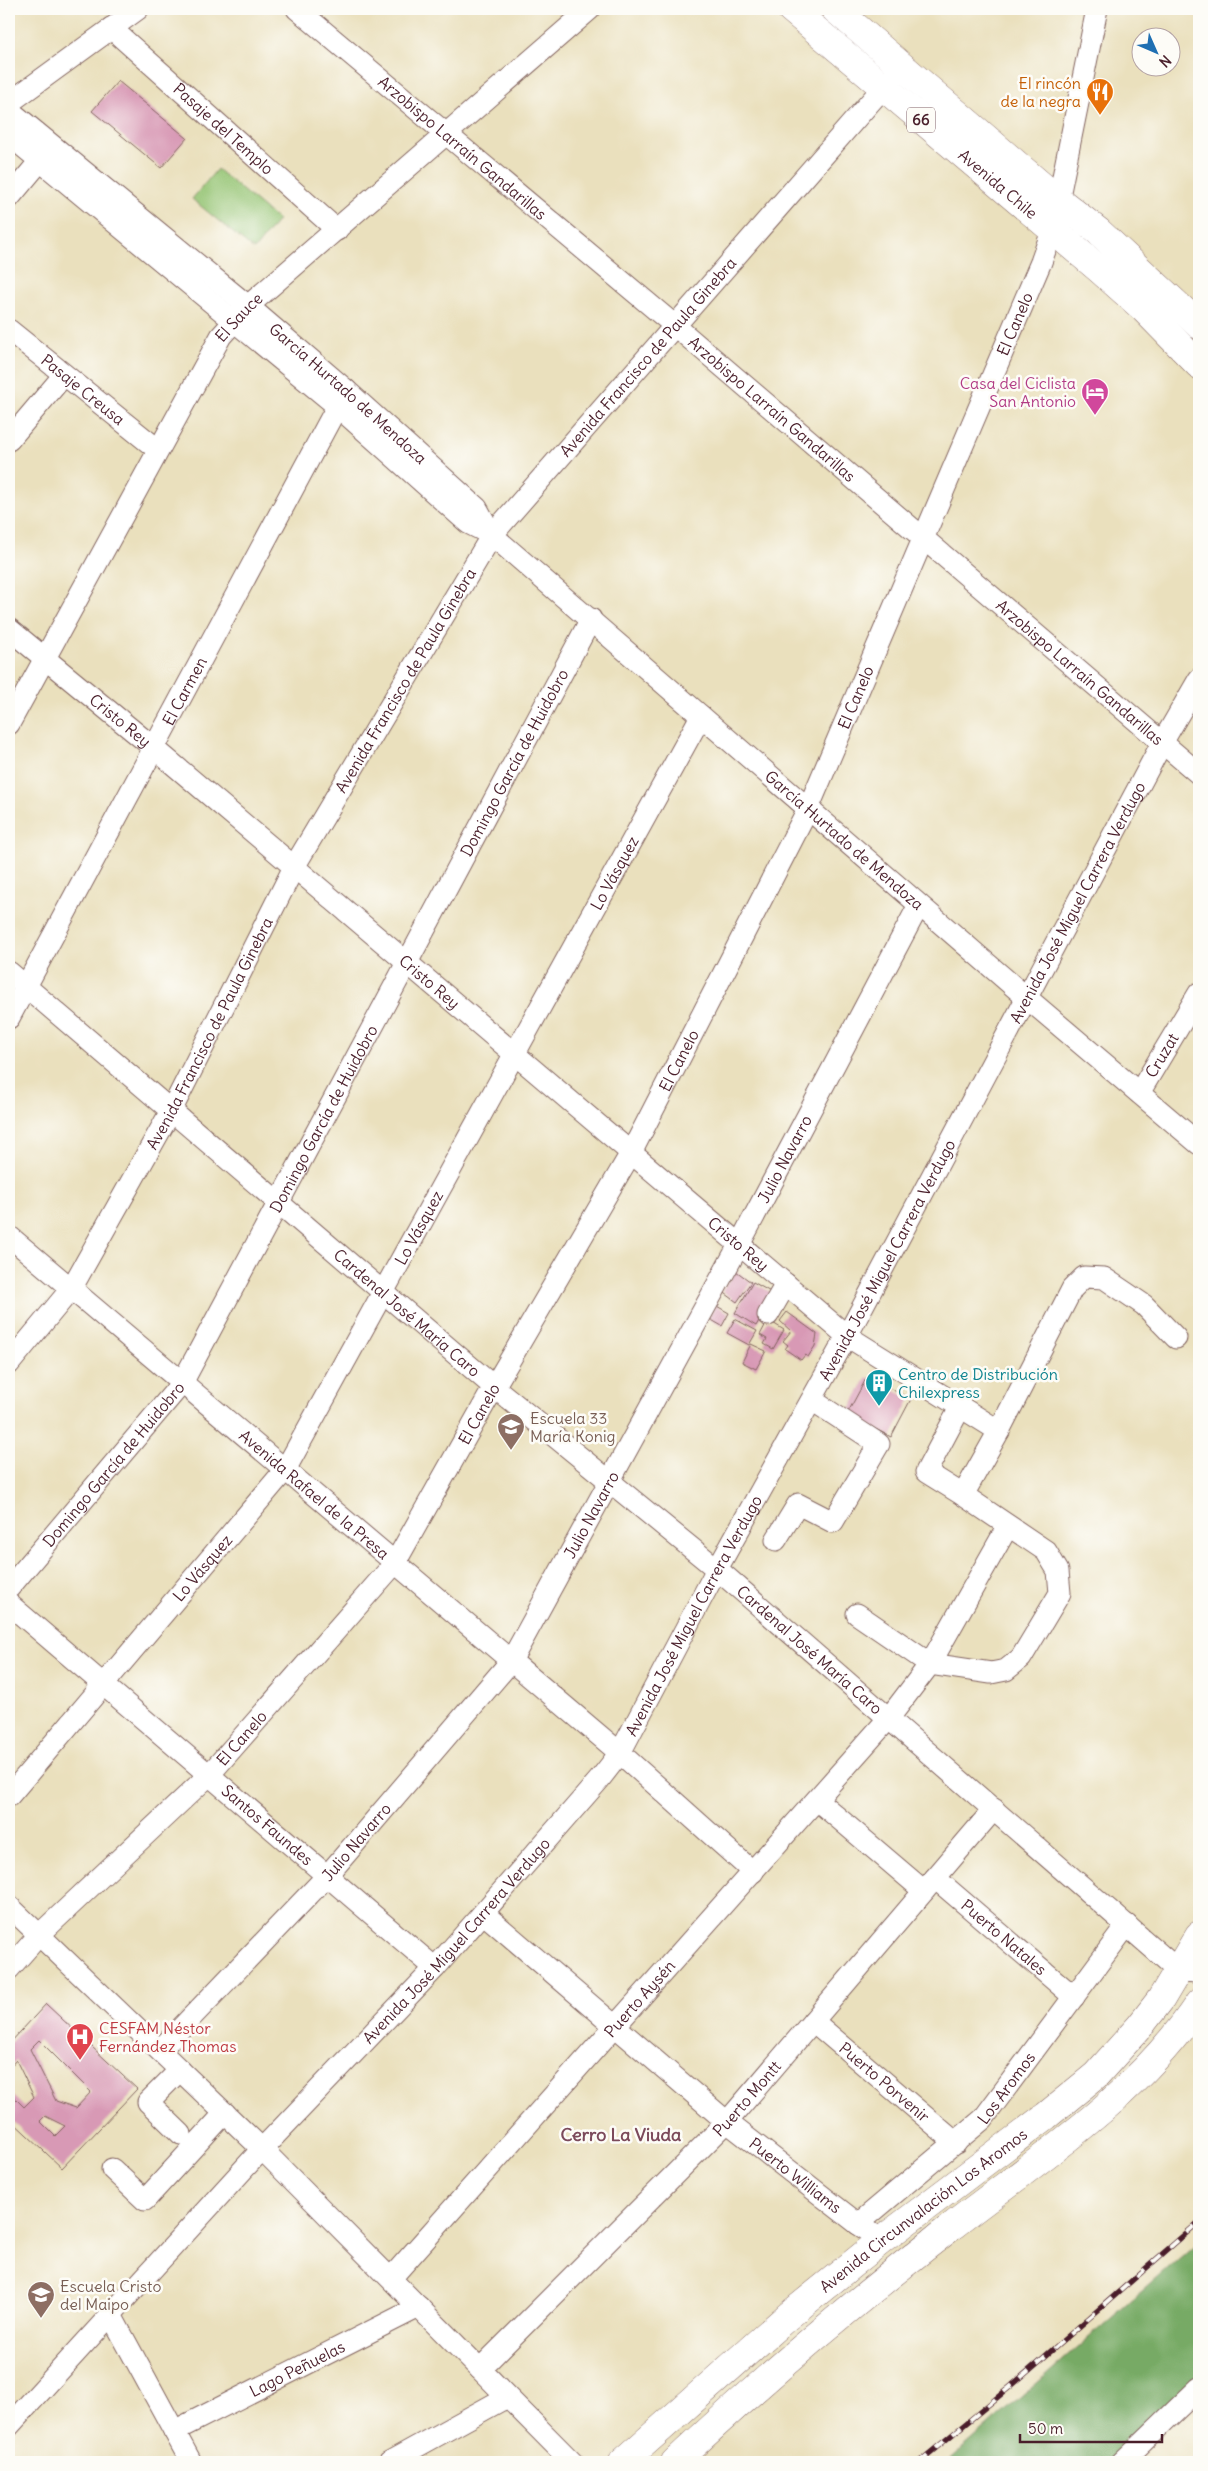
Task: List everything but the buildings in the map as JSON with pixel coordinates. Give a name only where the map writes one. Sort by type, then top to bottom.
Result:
[{"type":"main road","name":"Avenida Chile","points":[[791,9],[1144,309],[1199,365]]},
{"type":"main road","name":"Avenida Chile","points":[[835,9],[1132,261],[1199,325]]},
{"type":"main road","name":"Avenida Circunvalación Los Aromos","points":[[623,2462],[787,2317],[882,2240],[1046,2116],[1096,2075],[1189,1972],[1199,1935]]},
{"type":"main road","name":"Avenida Circunvalación Los Aromos","points":[[675,2462],[833,2322],[971,2211],[1047,2157],[1126,2089],[1176,2034],[1199,2002]]},
{"type":"street","points":[[9,103],[138,9]]},
{"type":"street","name":"Arzobispo Larraín Gandarillas","points":[[297,9],[674,326],[1199,774]]},
{"type":"street","name":"El Sauce","points":[[9,724],[211,351],[233,322],[248,306],[590,9]]},
{"type":"street","name":"El Canelo","points":[[9,1969],[39,1935],[209,1775],[395,1564],[494,1387],[631,1153],[808,809],[924,541],[1052,231],[1097,9]]},
{"type":"street","name":"Pasaje del Templo","points":[[111,28],[337,230]]},
{"type":"street","name":"Avenida Francisco de Paula Ginebra","points":[[9,1364],[71,1289],[171,1111],[294,867],[492,535],[902,66]]},
{"type":"street","name":"García Hurtado de Mendoza","points":[[9,110],[248,306],[468,523],[492,535],[591,619],[919,905],[1199,1144]]},
{"type":"street","name":"García Hurtado de Mendoza","points":[[9,135],[233,322],[341,398]]},
{"type":"street","points":[[9,198],[40,161]]},
{"type":"street","name":"Pasaje Creusa","points":[[9,330],[157,449]]},
{"type":"street","points":[[9,440],[64,375]]},
{"type":"street","name":"El Carmen","points":[[9,1018],[341,398]]},
{"type":"street","name":"Domingo García de Huidobro","points":[[9,1588],[182,1383],[591,619]]},
{"type":"street","name":"Cristo Rey","points":[[9,629],[154,748],[847,1336],[1000,1431]]},
{"type":"street","name":"Avenida José Miguel Carrera Verdugo","points":[[9,2426],[262,2149],[434,1968],[599,1780],[620,1753],[717,1569],[847,1336],[1162,743],[1199,679]]},
{"type":"street","name":"Lo Vásquez","points":[[9,1796],[285,1470],[701,716]]},
{"type":"street","name":"Julio Navarro","points":[[160,2050],[328,1876],[511,1661],[739,1245],[919,905]]},
{"type":"street","name":"Cardenal José María Caro","points":[[9,972],[494,1387],[717,1569],[1127,1926],[1189,1972]]},
{"type":"street","name":"Cruzat","points":[[1139,1093],[1199,993]]},
{"type":"street","name":"Avenida Rafael de la Presa","points":[[9,1236],[620,1753]]},
{"type":"street","points":[[963,1495],[1000,1431],[1072,1289],[1084,1277],[1104,1278],[1144,1305],[1176,1338]]},
{"type":"street","points":[[768,1316],[786,1284]]},
{"type":"street","points":[[776,1540],[798,1504],[832,1522],[879,1444],[812,1400]]},
{"type":"street","points":[[857,1614],[930,1664],[991,1673],[1006,1670],[1021,1658],[1060,1593],[1058,1571],[1046,1551],[926,1472],[961,1406]]},
{"type":"street","name":"Puerto Aysén","points":[[391,2278],[889,1718],[930,1664],[1008,1526]]},
{"type":"street","name":"Santos Faundes","points":[[9,1604],[434,1968]]},
{"type":"street","points":[[620,1753],[753,1872]]},
{"type":"street","name":"Puerto Natales","points":[[816,1800],[930,1884],[1074,1997]]},
{"type":"street","name":"Puerto Montt","points":[[480,2369],[726,2122],[994,1809]]},
{"type":"street","points":[[9,1906],[262,2149],[572,2462]]},
{"type":"street","name":"Puerto Williams","points":[[483,1913],[726,2122],[858,2224],[882,2240]]},
{"type":"street","name":"Los Aromos","points":[[858,2224],[983,2119],[1127,1926]]},
{"type":"street","name":"Puerto Porvenir","points":[[813,2021],[956,2143]]},
{"type":"street","points":[[180,2070],[148,2102],[181,2134]]},
{"type":"street","points":[[112,2169],[145,2200],[225,2113]]},
{"type":"street","name":"Lago Peñuelas","points":[[174,2431],[419,2308]]},
{"type":"street","points":[[111,2315],[190,2462]]},
{"type":"street","points":[[1122,2462],[1199,2388]]},
{"type":"street","points":[[389,2462],[507,2397]]},
{"type":"green space","points":[[217,169],[278,220],[254,250],[192,199]]},
{"type":"green space","points":[[1199,2241],[1199,2381],[1111,2462],[947,2462]]},
{"type":"railway","points":[[919,2462],[1010,2387],[1199,2222]]},
{"type":"place","name":"El rincón de la negra","points":[[1100,116]]},
{"type":"place","name":"Casa del Ciclista San Antonio","points":[[1095,416]]},
{"type":"place","name":"Centro de Distribución Chilexpress","points":[[879,1407]]},
{"type":"place","name":"Escuela 33 María Konig","points":[[511,1451]]},
{"type":"place","name":"CESFAM Néstor Fernández Thomas","points":[[80,2061]]},
{"type":"place","name":"Escuela Cristo del Maipo","points":[[41,2319]]},
{"type":"district","name":"Cerro La Viuda","points":[[621,2135]]}]
